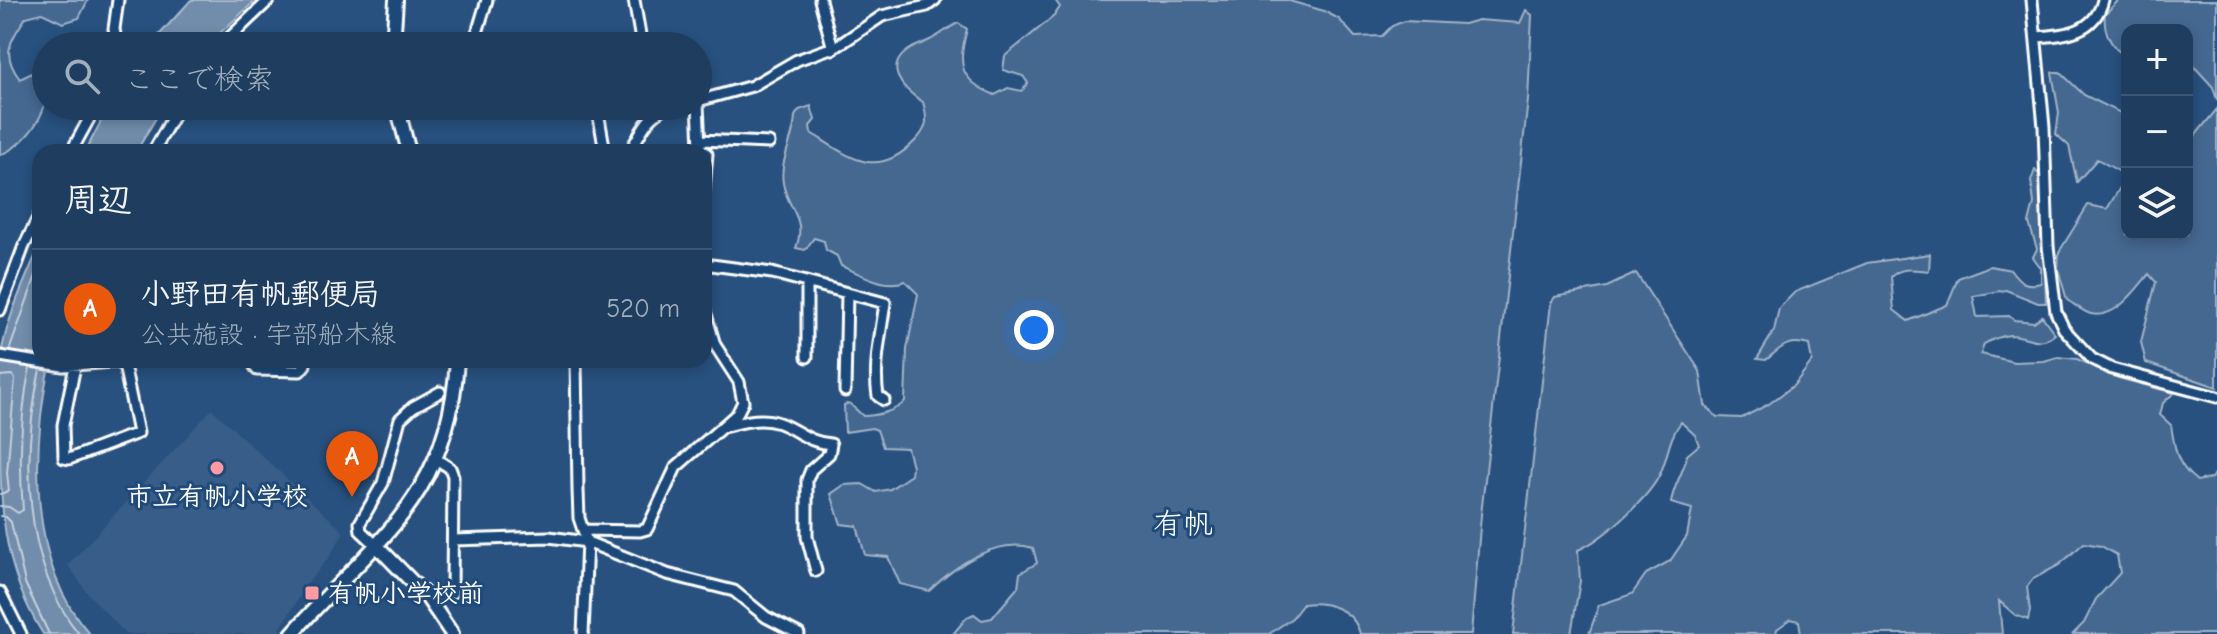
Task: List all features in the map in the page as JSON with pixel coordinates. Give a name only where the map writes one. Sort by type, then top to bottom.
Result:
[{"type":"main road","points":[[394,32],[396,0]]},
{"type":"main road","points":[[400,120],[407,144]]},
{"type":"main road","points":[[292,634],[377,546],[409,508],[436,459],[450,414],[456,368]]},
{"type":"main road","points":[[377,546],[427,597],[452,634]]},
{"type":"street","points":[[115,32],[118,0]]},
{"type":"street","points":[[236,32],[269,0]]},
{"type":"street","points":[[477,32],[487,0]]},
{"type":"street","points":[[634,0],[640,32]]},
{"type":"street","points":[[820,0],[833,49]]},
{"type":"street","points":[[712,98],[752,86],[797,60],[833,49],[882,16],[927,6],[935,0]]},
{"type":"street","points":[[2032,0],[2044,127],[2053,298],[2064,329],[2092,359],[2112,369],[2217,397]]},
{"type":"street","points":[[2036,37],[2082,29],[2093,22],[2103,0]]},
{"type":"street","points":[[75,144],[88,120]]},
{"type":"street","points":[[158,144],[171,120]]},
{"type":"street","points":[[599,120],[604,144]]},
{"type":"street","points":[[634,144],[648,120]]},
{"type":"street","points":[[699,120],[700,144]]},
{"type":"street","points":[[700,140],[769,143]]},
{"type":"street","points":[[0,310],[32,230]]},
{"type":"street","points":[[712,265],[772,273],[885,303],[877,388],[878,396],[884,400]]},
{"type":"street","points":[[807,283],[807,357]]},
{"type":"street","points":[[845,391],[847,293]]},
{"type":"street","points":[[584,530],[647,529],[676,467],[737,414],[743,402],[743,392],[712,335]]},
{"type":"street","points":[[0,356],[32,360]]},
{"type":"street","points":[[75,368],[63,425],[64,458],[69,459],[138,433],[124,368]]},
{"type":"street","points":[[256,368],[300,371],[302,368]]},
{"type":"street","points":[[576,368],[579,518],[587,542],[583,634]]},
{"type":"street","points":[[377,546],[361,531],[360,523],[383,483],[397,427],[406,412],[440,392]]},
{"type":"street","points":[[722,427],[754,419],[768,421],[780,423],[818,442],[831,444],[829,454],[811,470],[807,480],[807,537],[816,571]]},
{"type":"street","points":[[436,459],[452,471],[452,593]]},
{"type":"street","points":[[453,540],[549,537],[587,542],[667,574],[734,591],[766,617],[799,634]]},
{"type":"street","points":[[0,592],[21,634]]},
{"type":"shaded area","points":[[0,0],[88,0],[79,18],[63,23],[42,13],[26,17],[16,33],[10,47],[10,62],[20,79],[32,73],[32,120],[38,120],[15,147],[0,155]]},
{"type":"shaded area","points":[[1055,0],[1286,0],[1324,11],[1339,19],[1355,37],[1382,36],[1392,26],[1404,21],[1520,23],[1526,10],[1532,15],[1528,100],[1481,515],[1471,634],[1360,634],[1352,618],[1338,608],[1312,603],[1303,604],[1292,618],[1269,634],[953,634],[967,617],[974,614],[982,620],[992,618],[1018,587],[1020,573],[1037,563],[1033,548],[1019,546],[990,550],[951,572],[929,591],[900,584],[888,557],[865,555],[857,526],[841,524],[831,494],[844,485],[862,484],[876,492],[890,489],[911,475],[907,448],[883,447],[877,430],[872,428],[845,432],[844,405],[849,403],[863,416],[868,416],[892,410],[905,401],[907,349],[918,294],[905,281],[881,282],[841,266],[837,256],[826,250],[824,241],[814,238],[805,250],[796,248],[798,221],[785,193],[782,174],[795,116],[799,110],[811,106],[815,120],[810,126],[811,133],[851,157],[875,162],[888,160],[915,141],[926,123],[923,102],[908,91],[898,77],[896,70],[903,55],[958,23],[967,29],[962,61],[968,77],[995,95],[1008,88],[1022,91],[1028,83],[1023,76],[1003,70],[1005,56],[1054,16],[1060,7]]},
{"type":"shaded area","points":[[2119,0],[2217,0],[2217,100],[2213,87],[2193,65],[2193,24],[2121,24],[2121,53],[2107,33],[2105,14]]},
{"type":"shaded area","points":[[2052,72],[2060,72],[2084,95],[2121,113],[2121,173],[2097,159],[2077,182],[2069,146],[2056,134],[2059,113]]},
{"type":"shaded area","points":[[2217,109],[2217,387],[2146,363],[2141,342],[2156,282],[2149,274],[2117,308],[2100,315],[2082,310],[2067,300],[2058,269],[2059,252],[2088,205],[2107,209],[2121,186],[2121,240],[2193,240],[2193,137]]},
{"type":"shaded area","points":[[2035,170],[2042,178],[2046,303],[2038,303],[2006,290],[1973,296],[1977,317],[2009,316],[2014,320],[2034,322],[2042,316],[2055,334],[2044,340],[2010,335],[2000,337],[1984,344],[1981,354],[2014,362],[2058,357],[2077,359],[2119,378],[2174,393],[2163,403],[2160,415],[2171,425],[2181,463],[2197,481],[2211,478],[2217,472],[2217,634],[2073,634],[2084,623],[2096,599],[2120,573],[2117,555],[2101,546],[2084,543],[2059,565],[2033,579],[2027,587],[2028,620],[2015,615],[1999,601],[2002,634],[1801,634],[1799,621],[1791,619],[1777,629],[1776,634],[1589,634],[1599,605],[1632,594],[1646,574],[1670,561],[1687,536],[1692,509],[1671,503],[1687,455],[1699,445],[1695,435],[1681,422],[1660,474],[1646,495],[1612,528],[1578,550],[1580,581],[1571,634],[1513,634],[1551,303],[1555,297],[1607,287],[1636,273],[1700,371],[1705,405],[1717,417],[1742,418],[1769,404],[1794,385],[1812,361],[1809,345],[1795,343],[1785,345],[1766,360],[1757,359],[1774,331],[1779,308],[1795,292],[1867,263],[1930,254],[1929,271],[1904,270],[1891,277],[1894,310],[1908,321],[1947,305],[1958,278],[1990,266],[2011,270],[2027,284],[2041,283],[2041,268],[2033,257],[2037,249],[2029,223],[2034,203],[2031,181]]},
{"type":"shaded area","name":"市立有帆小学校","points":[[212,409],[344,532],[277,634],[126,634],[88,594],[68,565]]},
{"type":"water","points":[[191,0],[256,0],[221,32],[162,32]]},
{"type":"water","points":[[102,120],[155,120],[141,144],[89,144]]},
{"type":"water","points":[[32,264],[32,368],[49,368],[38,466],[45,540],[69,606],[90,634],[43,634],[19,584],[6,534],[1,482],[0,360]]},
{"type":"place","name":"市立有帆小学校","points":[[217,468]]},
{"type":"place","name":"小野田有帆郵便局","points":[[352,497]]},
{"type":"place","name":"有帆小学校前","points":[[312,593]]},
{"type":"district","name":"有帆","points":[[1183,524]]}]
